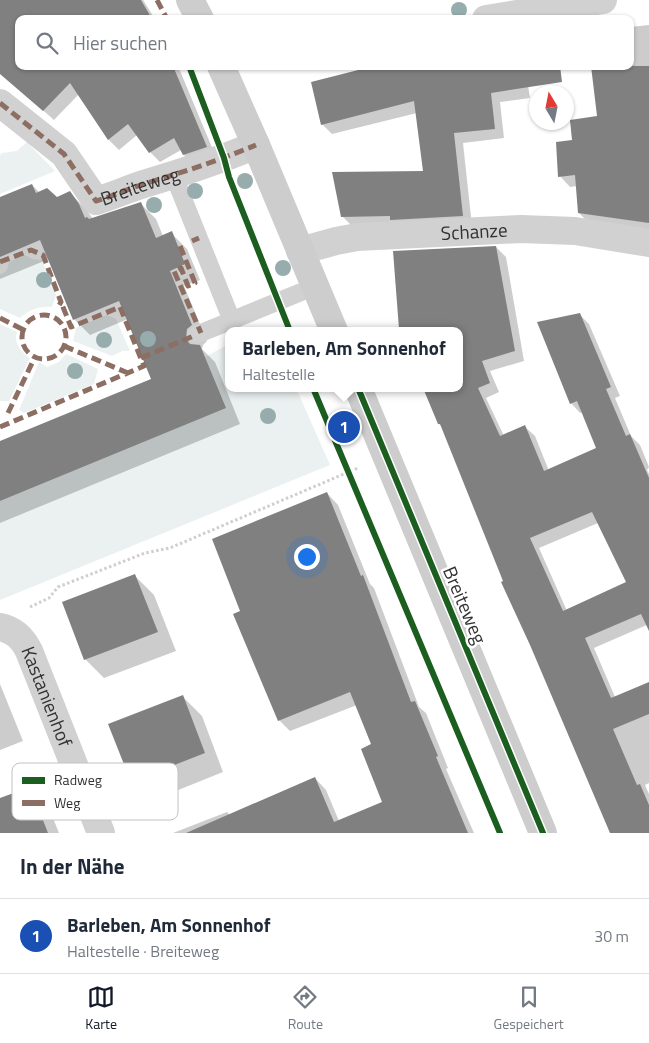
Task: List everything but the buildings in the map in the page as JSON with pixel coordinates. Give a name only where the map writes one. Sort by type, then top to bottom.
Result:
[{"type":"street","points":[[190,0],[198,15]]},
{"type":"street","points":[[510,15],[602,0]]},
{"type":"street","points":[[223,70],[332,327]]},
{"type":"street","name":"Breiteweg","points":[[0,103],[64,154],[96,201],[146,183],[174,176],[256,145]]},
{"type":"street","name":"Schanze","points":[[300,252],[357,237],[521,230],[575,231],[649,243]]},
{"type":"street","name":"Breiteweg","points":[[360,392],[543,833]]},
{"type":"street","name":"Kastanienhof","points":[[0,627],[23,640],[73,763]]},
{"type":"street","name":"Kastanienhof","points":[[95,820],[100,833]]},
{"type":"lane","points":[[174,176],[232,321]]},
{"type":"lane","points":[[196,335],[316,286]]},
{"type":"path","points":[[24,610],[49,598],[58,587],[145,553],[170,548],[386,456]]},
{"type":"shaded area","points":[[27,142],[55,171],[0,194],[0,155],[17,151]]},
{"type":"shaded area","points":[[25,255],[32,259],[42,260],[56,295],[52,307],[35,309],[27,312],[20,318],[0,309],[0,274],[6,271],[9,262]]},
{"type":"shaded area","points":[[107,315],[116,319],[130,351],[122,351],[112,356],[73,341],[76,328]]},
{"type":"shaded area","points":[[0,324],[17,332],[16,340],[19,347],[30,358],[9,401],[0,401]]},
{"type":"shaded area","points":[[225,346],[225,392],[298,392],[330,465],[0,600],[0,501],[225,408],[205,357]]},
{"type":"shaded area","points":[[66,354],[98,369],[94,384],[24,413],[19,410],[39,362],[47,367],[59,362]]},
{"type":"marked path","points":[[157,0],[165,15]]},
{"type":"marked path","points":[[0,103],[64,154],[96,201],[256,145]]},
{"type":"marked path","points":[[192,241],[199,238]]},
{"type":"marked path","points":[[180,246],[195,283],[188,286],[181,268],[174,271],[201,333]]},
{"type":"marked path","points":[[0,262],[31,250],[43,255],[61,302],[58,307]]},
{"type":"marked path","points":[[0,427],[144,366],[120,307],[71,327],[61,302]]},
{"type":"marked path","points":[[40,315],[48,315],[60,321],[66,337],[60,353],[48,359],[40,359],[28,353],[22,341],[22,333],[28,321],[40,315]]},
{"type":"marked path","points":[[0,318],[24,330]]},
{"type":"marked path","points":[[141,358],[196,335]]},
{"type":"marked path","points":[[64,346],[128,373]]},
{"type":"marked path","points":[[8,413],[35,357]]},
{"type":"cycle path","points":[[191,70],[224,158],[229,177],[288,327]]},
{"type":"cycle path","points":[[315,392],[500,833]]},
{"type":"cycle path","points":[[360,392],[543,833]]},
{"type":"place","name":"Barleben, Am Sonnenhof","points":[[344,427]]}]
